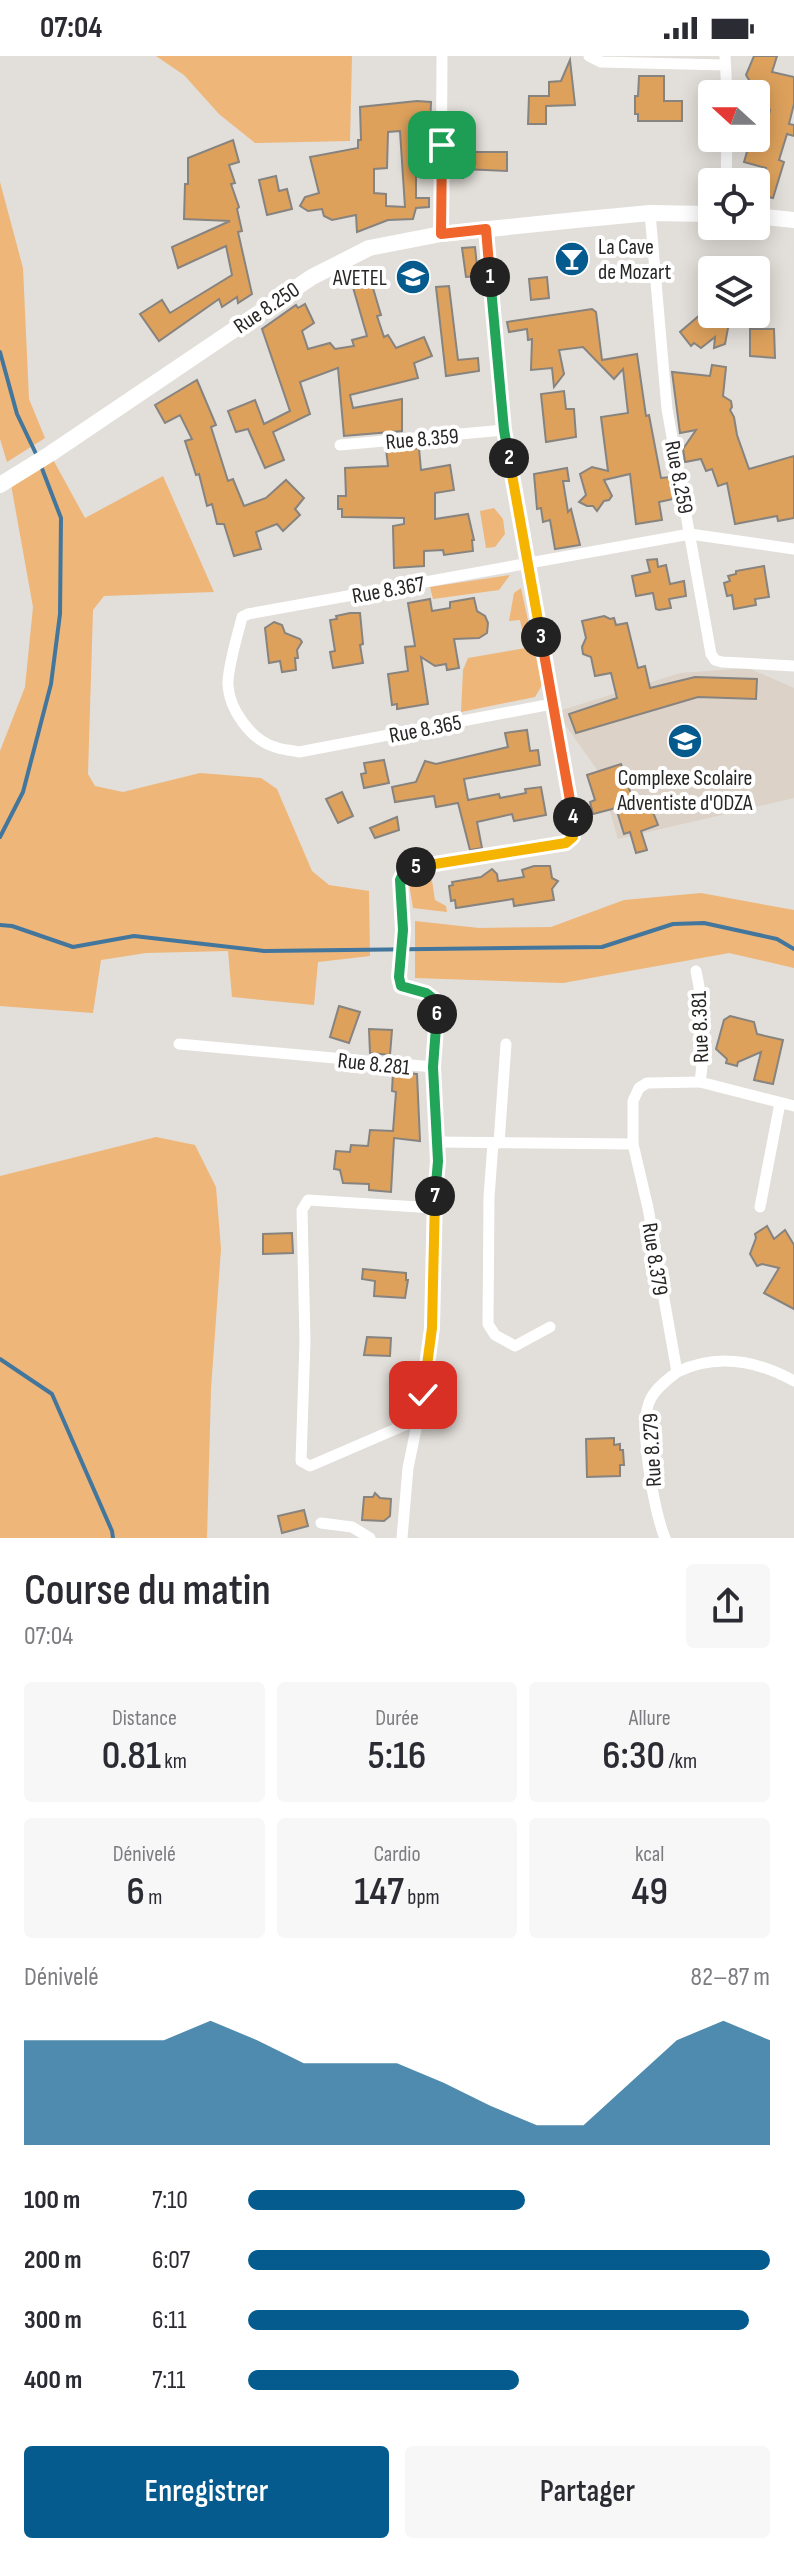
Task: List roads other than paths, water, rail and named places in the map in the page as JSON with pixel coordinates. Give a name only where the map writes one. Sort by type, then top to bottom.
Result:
[{"type":"street","points":[[441,234],[442,56]]},
{"type":"street","points":[[589,56],[601,62],[725,60],[726,80]]},
{"type":"street","name":"Rue 8.250","points":[[0,485],[312,277],[369,248],[486,229],[650,213],[698,214]]},
{"type":"street","name":"Rue 8.259","points":[[650,213],[667,409],[711,654],[715,660],[794,666]]},
{"type":"street","points":[[770,217],[794,220]]},
{"type":"street","points":[[433,1067],[438,1009],[435,1000],[426,993],[401,986],[399,977],[403,930],[402,872],[405,869],[566,843],[573,837],[572,811],[504,430],[486,229]]},
{"type":"street","name":"Rue 8.359","points":[[340,445],[504,430]]},
{"type":"street","name":"Rue 8.367","points":[[299,752],[262,742],[247,728],[234,706],[227,684],[242,617],[248,614],[690,534],[794,549]]},
{"type":"street","name":"Rue 8.365","points":[[299,752],[552,704]]},
{"type":"street","name":"Rue 8.381","points":[[696,971],[703,1011],[700,1082],[794,1106]]},
{"type":"street","name":"Rue 8.281","points":[[179,1044],[433,1067],[437,1142],[432,1328],[419,1419],[408,1468],[402,1538]]},
{"type":"street","points":[[506,1044],[489,1197],[488,1324],[495,1335],[515,1346],[550,1327]]},
{"type":"street","name":"Rue 8.379","points":[[677,1372],[648,1208],[633,1144],[633,1101],[639,1088],[647,1083],[700,1082]]},
{"type":"street","points":[[760,1207],[780,1103]]},
{"type":"street","points":[[437,1142],[633,1144]]},
{"type":"street","points":[[419,1419],[310,1466],[301,1461],[305,1341],[302,1210],[308,1200],[434,1208]]},
{"type":"street","points":[[677,1372],[699,1363],[736,1360],[756,1364],[794,1381]]},
{"type":"street","name":"Rue 8.279","points":[[665,1538],[656,1512],[650,1477],[646,1418],[651,1397],[677,1372]]},
{"type":"street","points":[[321,1523],[352,1527],[370,1538]]},
{"type":"waterway","points":[[0,352],[17,414],[38,458]]},
{"type":"waterway","points":[[0,837],[23,792],[51,684],[60,614],[61,518],[41,466]]},
{"type":"waterway","points":[[0,925],[12,926],[73,947],[134,936],[264,951],[602,947],[673,924],[704,923],[777,939],[794,949]]},
{"type":"waterway","points":[[0,1359],[52,1394],[113,1538]]},
{"type":"place","name":"La Cave de Mozart","points":[[572,259]]},
{"type":"place","name":"AVETEL","points":[[413,277]]},
{"type":"place","name":"Complexe Scolaire Adventiste d'ODZA","points":[[685,741]]}]
